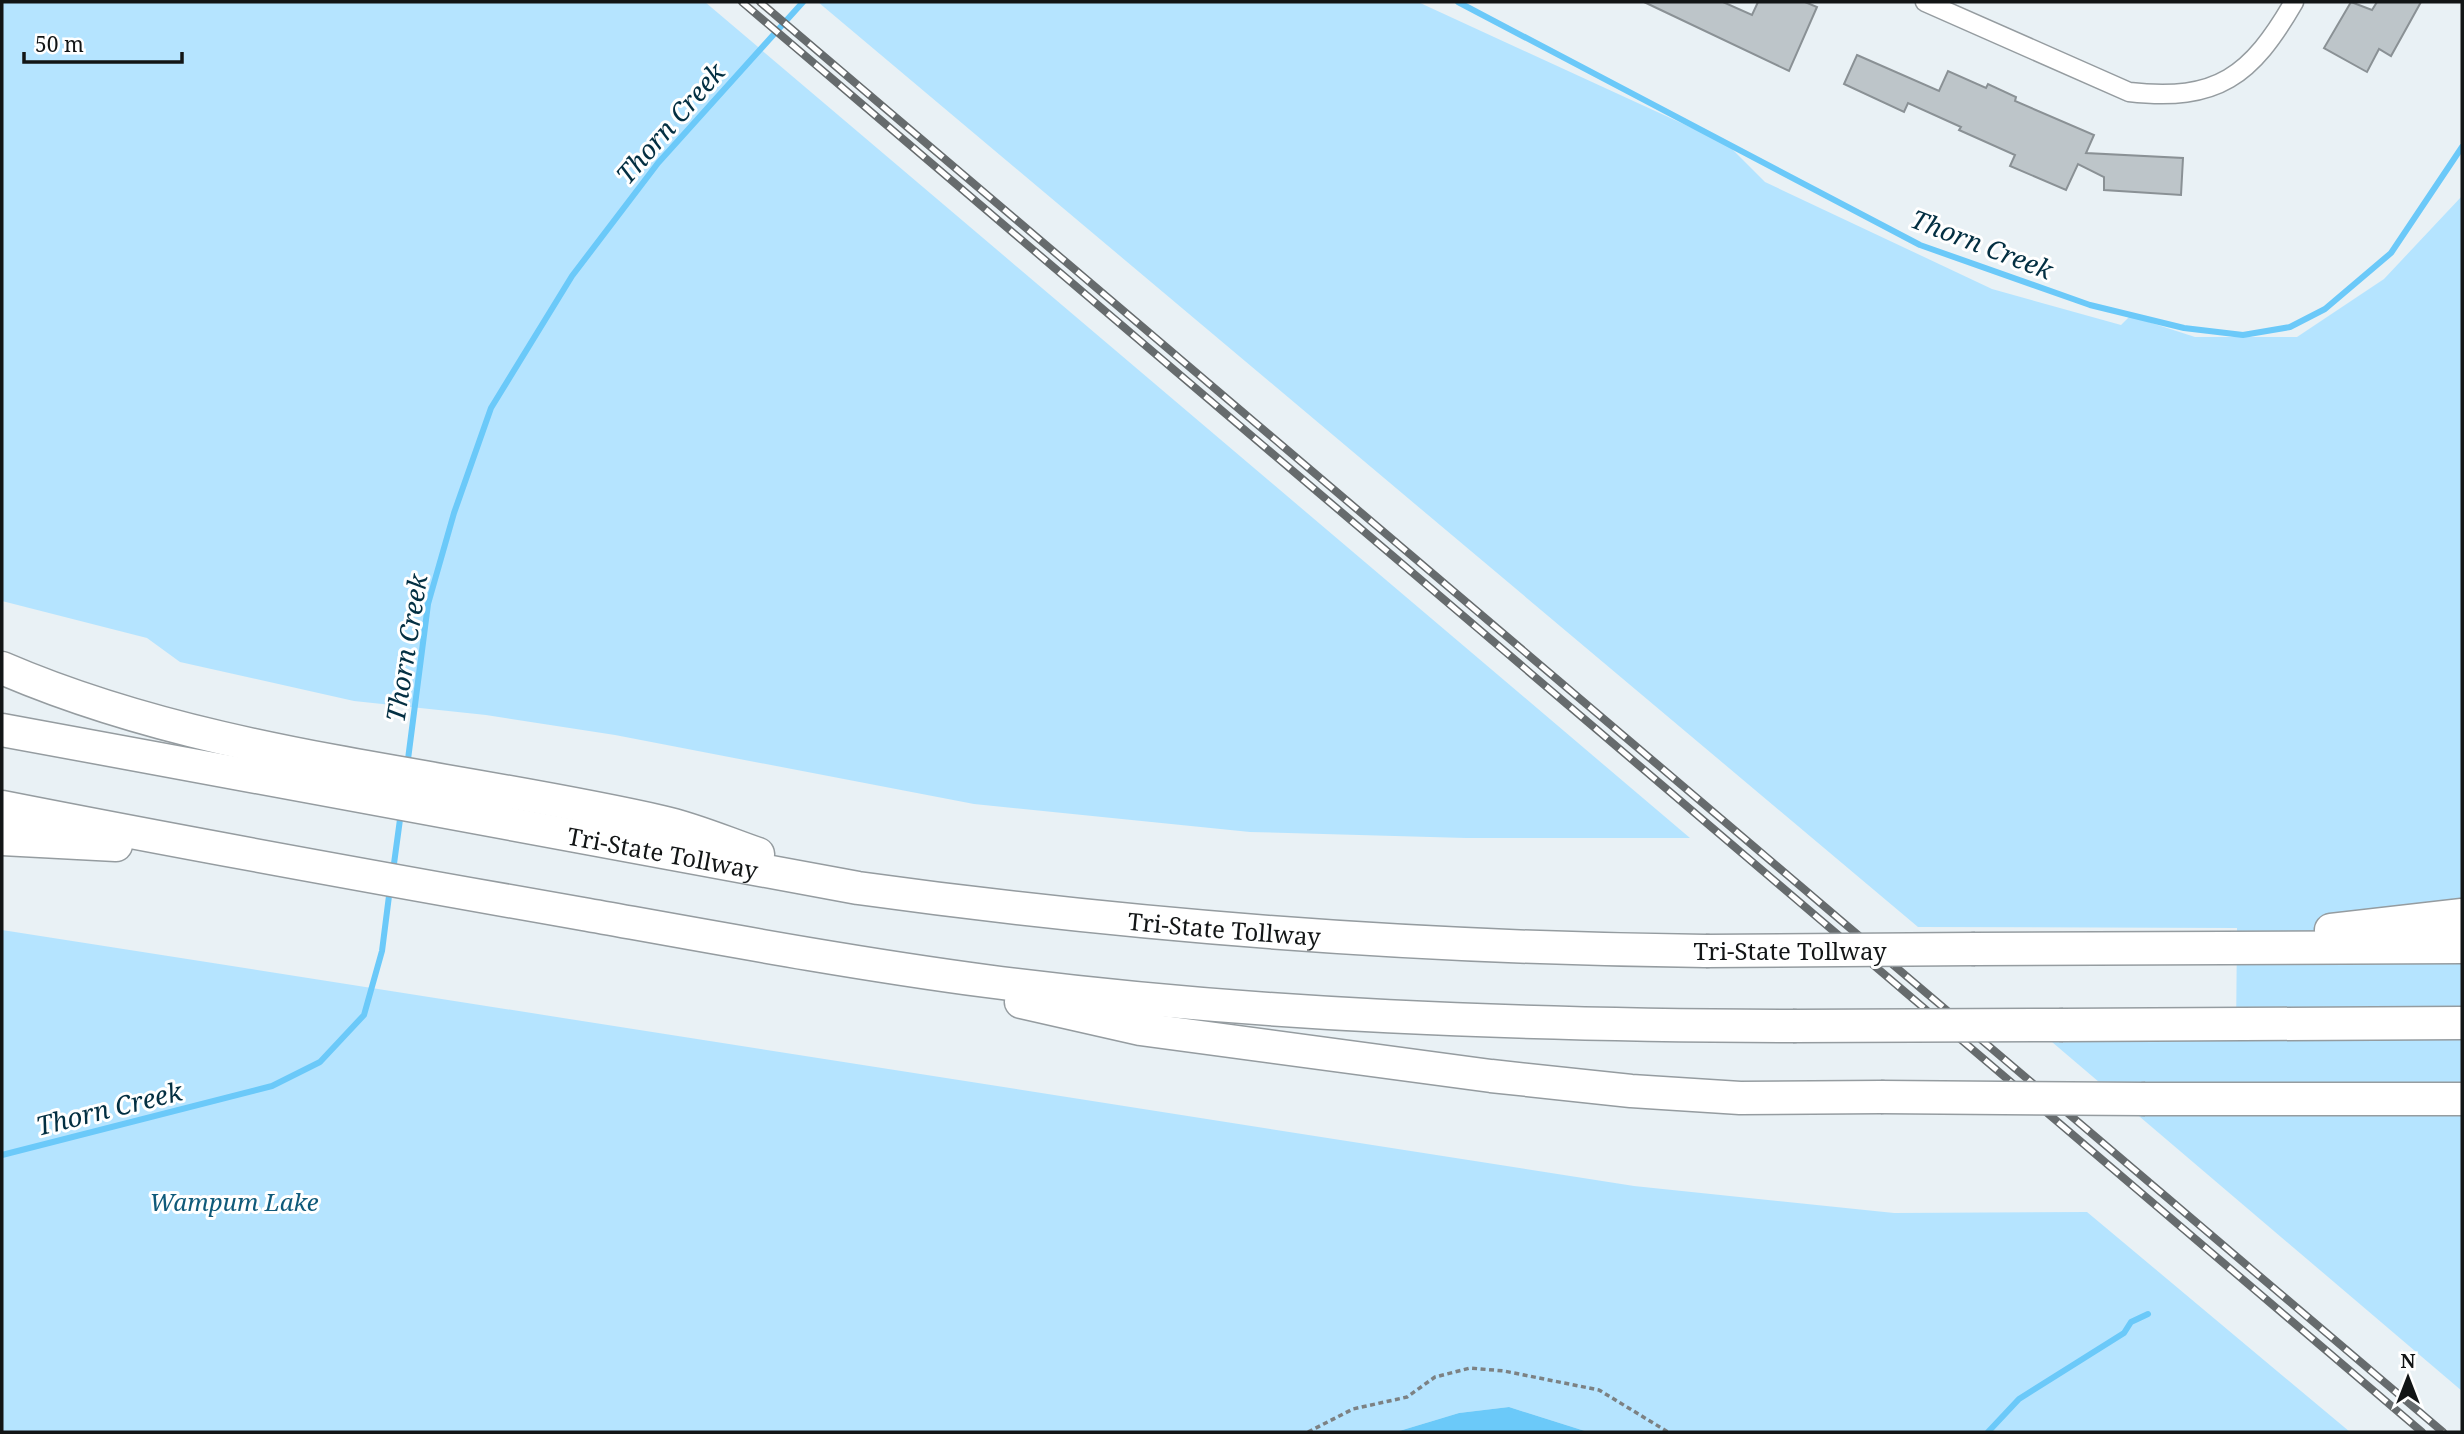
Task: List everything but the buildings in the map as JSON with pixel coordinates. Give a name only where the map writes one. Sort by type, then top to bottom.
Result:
[{"type":"highway","points":[[2,668],[61,694],[164,724],[284,766]]},
{"type":"highway","points":[[2,730],[284,766]]},
{"type":"highway","name":"Tri-State Tollway","points":[[284,766],[511,808],[664,822],[858,888],[991,906],[1248,932],[1469,946],[1706,951],[2462,947]]},
{"type":"highway","points":[[2,807],[218,849],[846,961],[989,981],[1254,1009],[1471,1022],[1793,1026],[2462,1023]]},
{"type":"highway","points":[[2,839],[218,849]]},
{"type":"highway","points":[[2169,948],[2462,915]]},
{"type":"highway","points":[[846,961],[1140,1030],[1631,1091],[1740,1098],[2457,1100]]},
{"type":"street","points":[[1925,2],[2129,92],[2178,94],[2239,75],[2270,42],[2294,2]]},
{"type":"path","points":[[1308,1432],[1353,1409],[1407,1397],[1435,1377],[1470,1368],[1504,1371],[1599,1390],[1668,1432]]},
{"type":"green space","points":[[2,2],[705,2],[1690,838],[1466,838],[1250,832],[974,804],[615,735],[486,715],[354,701],[180,662],[147,638],[2,601]]},
{"type":"green space","points":[[818,2],[1418,2],[1727,144],[1765,182],[1992,289],[2121,325],[2130,316],[2195,337],[2297,337],[2384,279],[2462,196],[2462,1391],[2052,1042],[2236,1038],[2237,928],[1918,927]]},
{"type":"green space","name":"Wampum Lake","points":[[2,930],[1634,1186],[1894,1213],[2087,1212],[2350,1432],[1588,1432],[1509,1407],[1459,1413],[1396,1432],[2,1432]]},
{"type":"water","points":[[1509,1407],[1588,1432],[1396,1432],[1459,1413]]},
{"type":"waterway","name":"Thorn Creek","points":[[407,767],[428,604],[454,513],[491,408],[572,276],[658,163],[803,2]]},
{"type":"waterway","name":"Thorn Creek","points":[[1458,2],[1920,245],[2090,305],[2184,328],[2243,335],[2290,327],[2325,309],[2391,253],[2462,147]]},
{"type":"waterway","name":"Thorn Creek","points":[[393,871],[401,812]]},
{"type":"waterway","name":"Thorn Creek","points":[[2,1155],[272,1086],[320,1062],[364,1015],[382,951],[390,888]]},
{"type":"waterway","points":[[1988,1432],[2019,1399],[2124,1333],[2131,1322],[2148,1314]]},
{"type":"railway","points":[[742,2],[2422,1432]]},
{"type":"railway","points":[[760,2],[2443,1432]]}]
